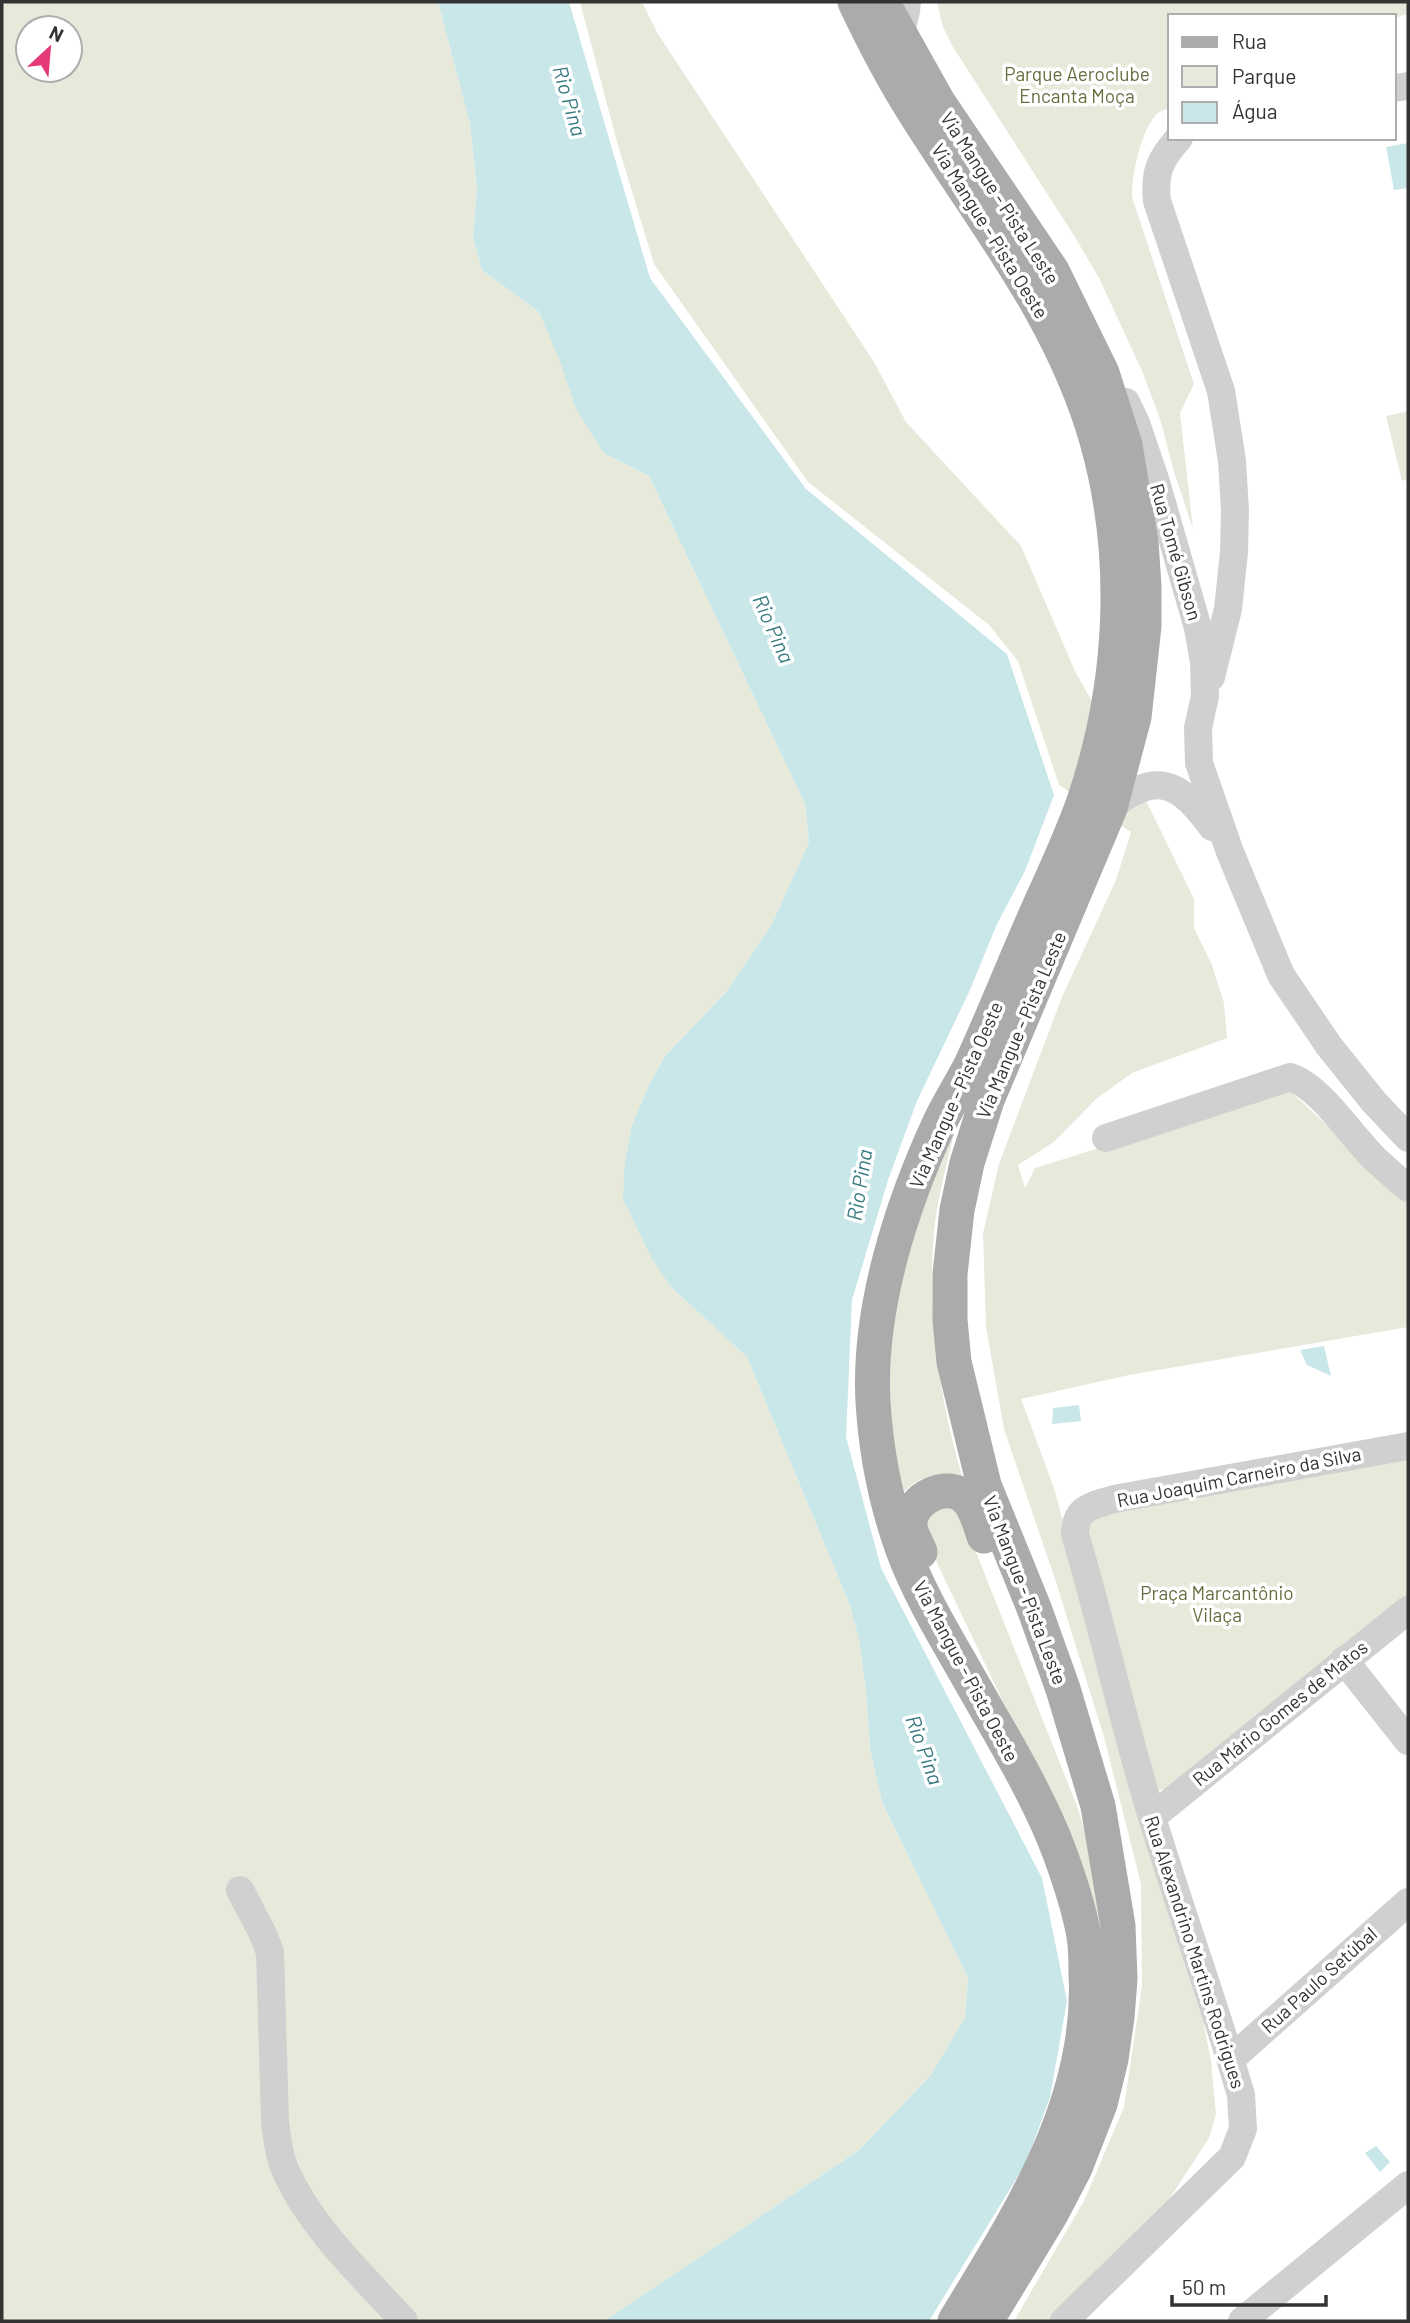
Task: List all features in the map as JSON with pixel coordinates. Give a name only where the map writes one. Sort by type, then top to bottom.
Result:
[{"type":"main road","name":"Via Mangue - Pista Oeste","points":[[855,2],[885,64],[915,113],[1035,295],[1080,387],[1099,445],[1112,505],[1118,582],[1117,643],[1106,715],[1085,798],[1094,825],[940,1122],[895,1244],[883,1293],[876,1343],[873,1395],[881,1470],[903,1551],[934,1618],[1035,1799],[1058,1849],[1084,1938],[1087,1994],[1081,2059],[1063,2116],[1034,2186],[955,2321]]},
{"type":"main road","name":"Via Mangue - Pista Leste","points":[[881,2],[938,102],[1052,271],[1102,373],[1125,445],[1141,542],[1144,626],[1135,717],[987,1100],[967,1163],[957,1210],[950,1274],[954,1362],[984,1485],[1034,1608],[1063,1689],[1100,1817],[1118,1926],[1120,1979],[1111,2059],[1100,2104],[1075,2168],[1051,2214],[986,2321]]},
{"type":"main road","points":[[970,1681],[910,1526],[912,1515],[919,1503],[928,1496],[947,1490],[962,1495],[973,1507],[1061,1729],[1100,1817]]},
{"type":"street","points":[[900,36],[906,2]]},
{"type":"street","points":[[1177,140],[1166,153],[1158,169],[1155,183],[1157,201],[1221,391],[1232,461],[1235,510],[1228,609],[1205,696]]},
{"type":"street","name":"Rua Tomé Gibson","points":[[1052,271],[1102,351],[1136,423],[1174,540],[1198,628],[1203,662],[1205,696],[1198,728],[1199,763],[1230,852],[1281,975],[1329,1046],[1374,1102],[1408,1138]]},
{"type":"street","name":"Rua Tomé Gibson","points":[[1094,825],[1125,796],[1143,786],[1162,785],[1177,790],[1195,802],[1230,852]]},
{"type":"street","points":[[1106,1138],[1290,1077],[1303,1081],[1318,1095],[1375,1159],[1408,1188]]},
{"type":"street","name":"Rua Joaquim Carneiro da Silva","points":[[1075,1521],[1085,1509],[1114,1499],[1408,1446]]},
{"type":"street","name":"Rua Alexandrino Martins Rodrigues","points":[[1064,2321],[1231,2157],[1243,2129],[1241,2095],[1152,1817],[1125,1723],[1099,1615],[1074,1534],[1075,1521]]},
{"type":"street","name":"Rua Mário Gomes de Matos","points":[[1152,1817],[1408,1610]]},
{"type":"street","points":[[1344,1660],[1408,1741]]},
{"type":"street","points":[[240,1890],[270,1952],[275,2121],[278,2147],[286,2173],[308,2210],[404,2321]]},
{"type":"street","name":"Rua Paulo Setúbal","points":[[1231,2059],[1408,1902]]},
{"type":"street","points":[[1242,2321],[1408,2185]]},
{"type":"green space","points":[[2,2],[438,2],[470,124],[477,189],[473,237],[482,270],[539,312],[604,453],[649,476],[805,804],[809,842],[771,926],[726,992],[665,1056],[632,1125],[625,1160],[671,1287],[747,1357],[849,1603],[859,1639],[870,1749],[882,1802],[968,1978],[965,2017],[931,2075],[859,2150],[604,2321],[2,2321]]},
{"type":"green space","points":[[580,2],[642,2],[658,34],[874,362],[906,422],[1021,546],[1075,671],[1135,778],[1194,899],[1194,928],[1212,965],[1224,1003],[1227,1038],[1132,1073],[1096,1099],[1054,1142],[1018,1165],[1025,1188],[1035,1168],[1288,1089],[1408,1201],[1408,1327],[1129,1375],[1021,1399],[1054,1488],[1106,1679],[1196,1983],[1211,2061],[1216,2114],[1209,2138],[1168,2201],[1049,2321],[1014,2321],[1085,2199],[1124,2107],[1142,1986],[1141,1884],[1104,1737],[1056,1582],[1004,1429],[986,1327],[983,1233],[999,1164],[1062,997],[1116,880],[1131,832],[1059,785],[1018,661],[989,625],[808,482],[654,264],[617,142]]},
{"type":"green space","name":"Parque Aeroclube Encanta Moça","points":[[937,2],[1408,2],[1408,14],[1396,17],[1396,14],[1168,14],[1168,109],[1157,114],[1145,133],[1135,166],[1132,197],[1194,384],[1180,413],[1193,529],[1161,422],[1143,373],[1099,278],[943,27]]},
{"type":"green space","points":[[1408,411],[1408,479],[1402,481],[1386,416]]},
{"type":"green space","points":[[957,1122],[936,1218],[932,1295],[941,1385],[962,1476],[944,1474],[928,1477],[913,1484],[899,1497],[887,1421],[894,1306],[927,1194]]},
{"type":"green space","name":"Praça Marcantônio Vilaça","points":[[1408,1456],[1408,1597],[1165,1789],[1157,1791],[1084,1518]]},
{"type":"green space","points":[[949,1505],[962,1517],[1077,1806],[1089,1846],[1103,1940],[1039,1777],[938,1565],[924,1529],[927,1513]]},
{"type":"water","name":"Rio Pina","points":[[438,2],[569,2],[650,278],[806,489],[1007,654],[1054,795],[1025,871],[997,924],[970,990],[917,1101],[888,1180],[852,1300],[846,1437],[881,1568],[1042,1878],[1067,2001],[1050,2097],[1026,2163],[929,2321],[604,2321],[859,2150],[931,2075],[965,2017],[968,1978],[882,1802],[870,1749],[859,1639],[849,1603],[747,1357],[671,1287],[651,1257],[623,1199],[625,1160],[632,1125],[649,1085],[665,1056],[726,992],[771,926],[809,842],[805,804],[649,476],[604,453],[576,409],[539,312],[482,270],[473,237],[477,189],[470,124]]},
{"type":"water","points":[[1408,143],[1408,188],[1394,190],[1386,147]]},
{"type":"water","points":[[1324,1346],[1331,1376],[1307,1365],[1300,1350]]},
{"type":"water","points":[[1079,1405],[1081,1421],[1052,1424],[1053,1408]]},
{"type":"water","points":[[1376,2146],[1390,2162],[1380,2172],[1365,2153]]}]
